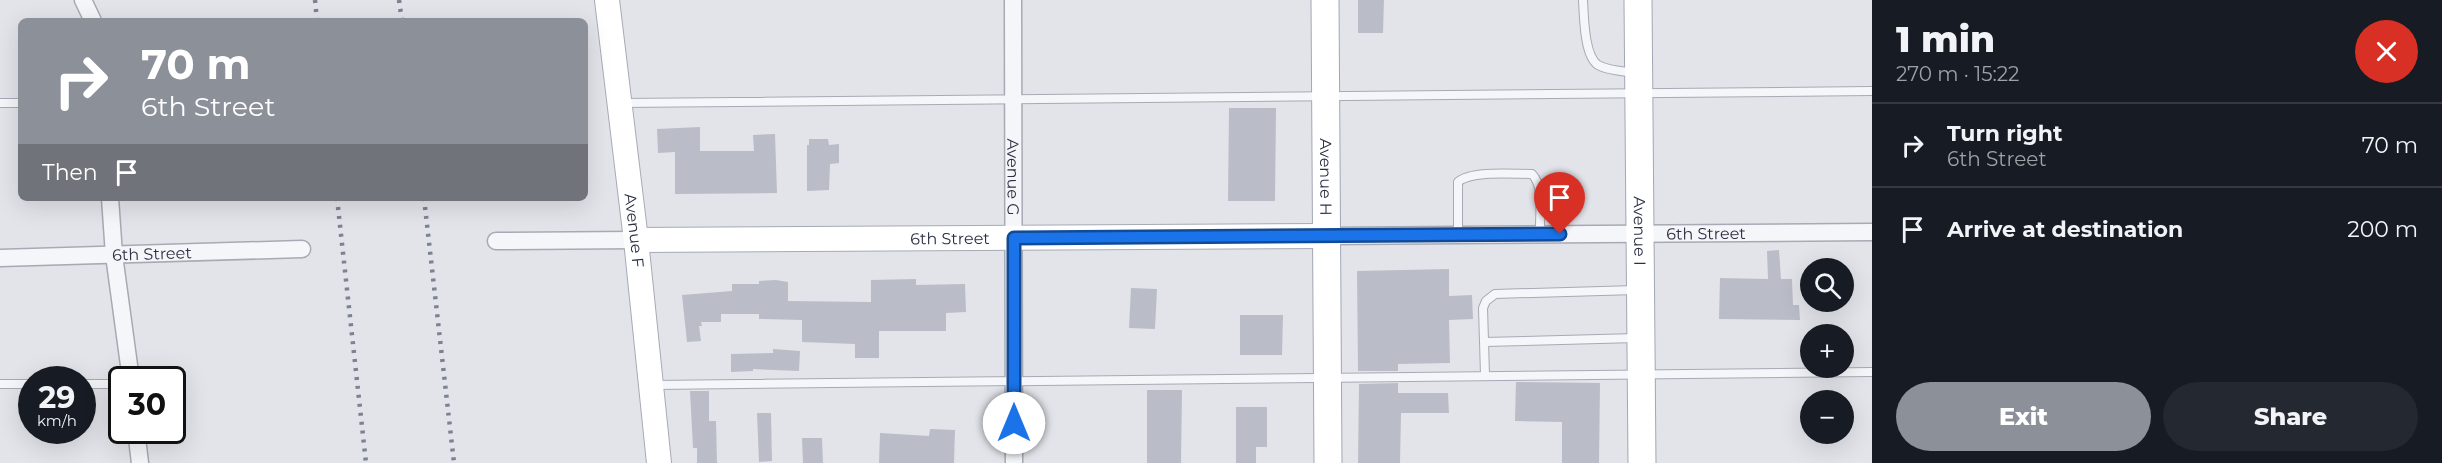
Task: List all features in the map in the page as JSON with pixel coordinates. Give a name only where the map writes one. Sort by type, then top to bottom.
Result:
[{"type":"main road","name":"Avenue H","points":[[1325,0],[1328,463]]},
{"type":"main road","name":"Avenue I","points":[[1638,0],[1642,463]]},
{"type":"street","points":[[83,0],[92,18]]},
{"type":"street","name":"Avenue F","points":[[606,0],[636,240],[659,463]]},
{"type":"street","name":"Avenue G","points":[[1013,0],[1014,463]]},
{"type":"street","points":[[110,201],[114,255],[128,366]]},
{"type":"street","name":"6th Street","points":[[496,241],[1872,232]]},
{"type":"street","name":"6th Street","points":[[0,258],[302,249]]},
{"type":"street","points":[[138,444],[140,463]]},
{"type":"lane","points":[[1583,0],[1588,48],[1592,59],[1605,68],[1640,83]]},
{"type":"lane","points":[[618,103],[1324,95],[1640,83],[1872,91]]},
{"type":"lane","points":[[0,103],[18,103]]},
{"type":"lane","points":[[1458,235],[1458,182],[1463,178],[1476,175],[1532,174],[1536,178],[1539,194],[1540,234]]},
{"type":"lane","points":[[1485,375],[1483,308],[1485,301],[1495,294],[1641,290]]},
{"type":"lane","points":[[1484,342],[1641,338]]},
{"type":"lane","points":[[650,385],[1872,372]]},
{"type":"lane","points":[[0,384],[18,384]]},
{"type":"building","points":[[1358,0],[1384,0],[1383,33],[1358,33]]},
{"type":"building","points":[[1229,108],[1276,108],[1275,201],[1228,201]]},
{"type":"building","points":[[700,127],[700,151],[754,151],[753,135],[775,134],[777,193],[675,194],[675,152],[658,153],[657,129]]},
{"type":"building","points":[[809,139],[828,139],[829,145],[839,144],[839,163],[830,164],[829,190],[807,191]]},
{"type":"building","points":[[1779,250],[1781,279],[1792,279],[1793,305],[1799,305],[1800,320],[1719,319],[1720,278],[1768,279],[1767,251]]},
{"type":"building","points":[[1449,269],[1449,296],[1472,295],[1473,319],[1449,320],[1450,363],[1398,364],[1398,371],[1358,371],[1357,271]]},
{"type":"building","points":[[916,279],[916,285],[965,284],[966,312],[946,313],[946,331],[879,331],[879,358],[855,358],[855,344],[802,342],[802,320],[759,319],[759,314],[721,314],[721,322],[701,322],[702,326],[699,326],[701,341],[687,342],[682,295],[732,291],[732,284],[759,284],[759,281],[776,280],[788,282],[788,301],[871,302],[871,280]]},
{"type":"building","points":[[1131,288],[1157,289],[1155,329],[1129,328]]},
{"type":"building","points":[[1240,315],[1283,315],[1282,355],[1240,355]]},
{"type":"building","points":[[773,349],[800,351],[799,371],[753,369],[753,371],[731,372],[731,354],[773,353]]},
{"type":"building","points":[[1516,382],[1600,383],[1599,463],[1562,463],[1562,422],[1515,421]]},
{"type":"building","points":[[1398,383],[1398,393],[1448,393],[1449,413],[1401,413],[1400,463],[1358,463],[1359,384]]},
{"type":"building","points":[[1147,390],[1182,390],[1181,463],[1147,463]]},
{"type":"building","points":[[690,391],[709,391],[709,421],[716,421],[717,463],[697,463],[697,448],[693,448]]},
{"type":"building","points":[[1236,407],[1267,407],[1267,447],[1256,447],[1256,463],[1236,463]]},
{"type":"building","points":[[757,413],[771,413],[772,461],[759,462]]},
{"type":"building","points":[[930,429],[955,430],[954,463],[879,463],[880,433],[929,436]]},
{"type":"building","points":[[802,438],[822,438],[823,463],[803,463]]},
{"type":"railway","points":[[315,0],[317,18]]},
{"type":"railway","points":[[399,0],[402,18]]},
{"type":"railway","points":[[337,201],[366,463]]},
{"type":"railway","points":[[424,201],[454,463]]},
{"type":"route","points":[[1014,423],[1014,238],[1560,234]]}]
